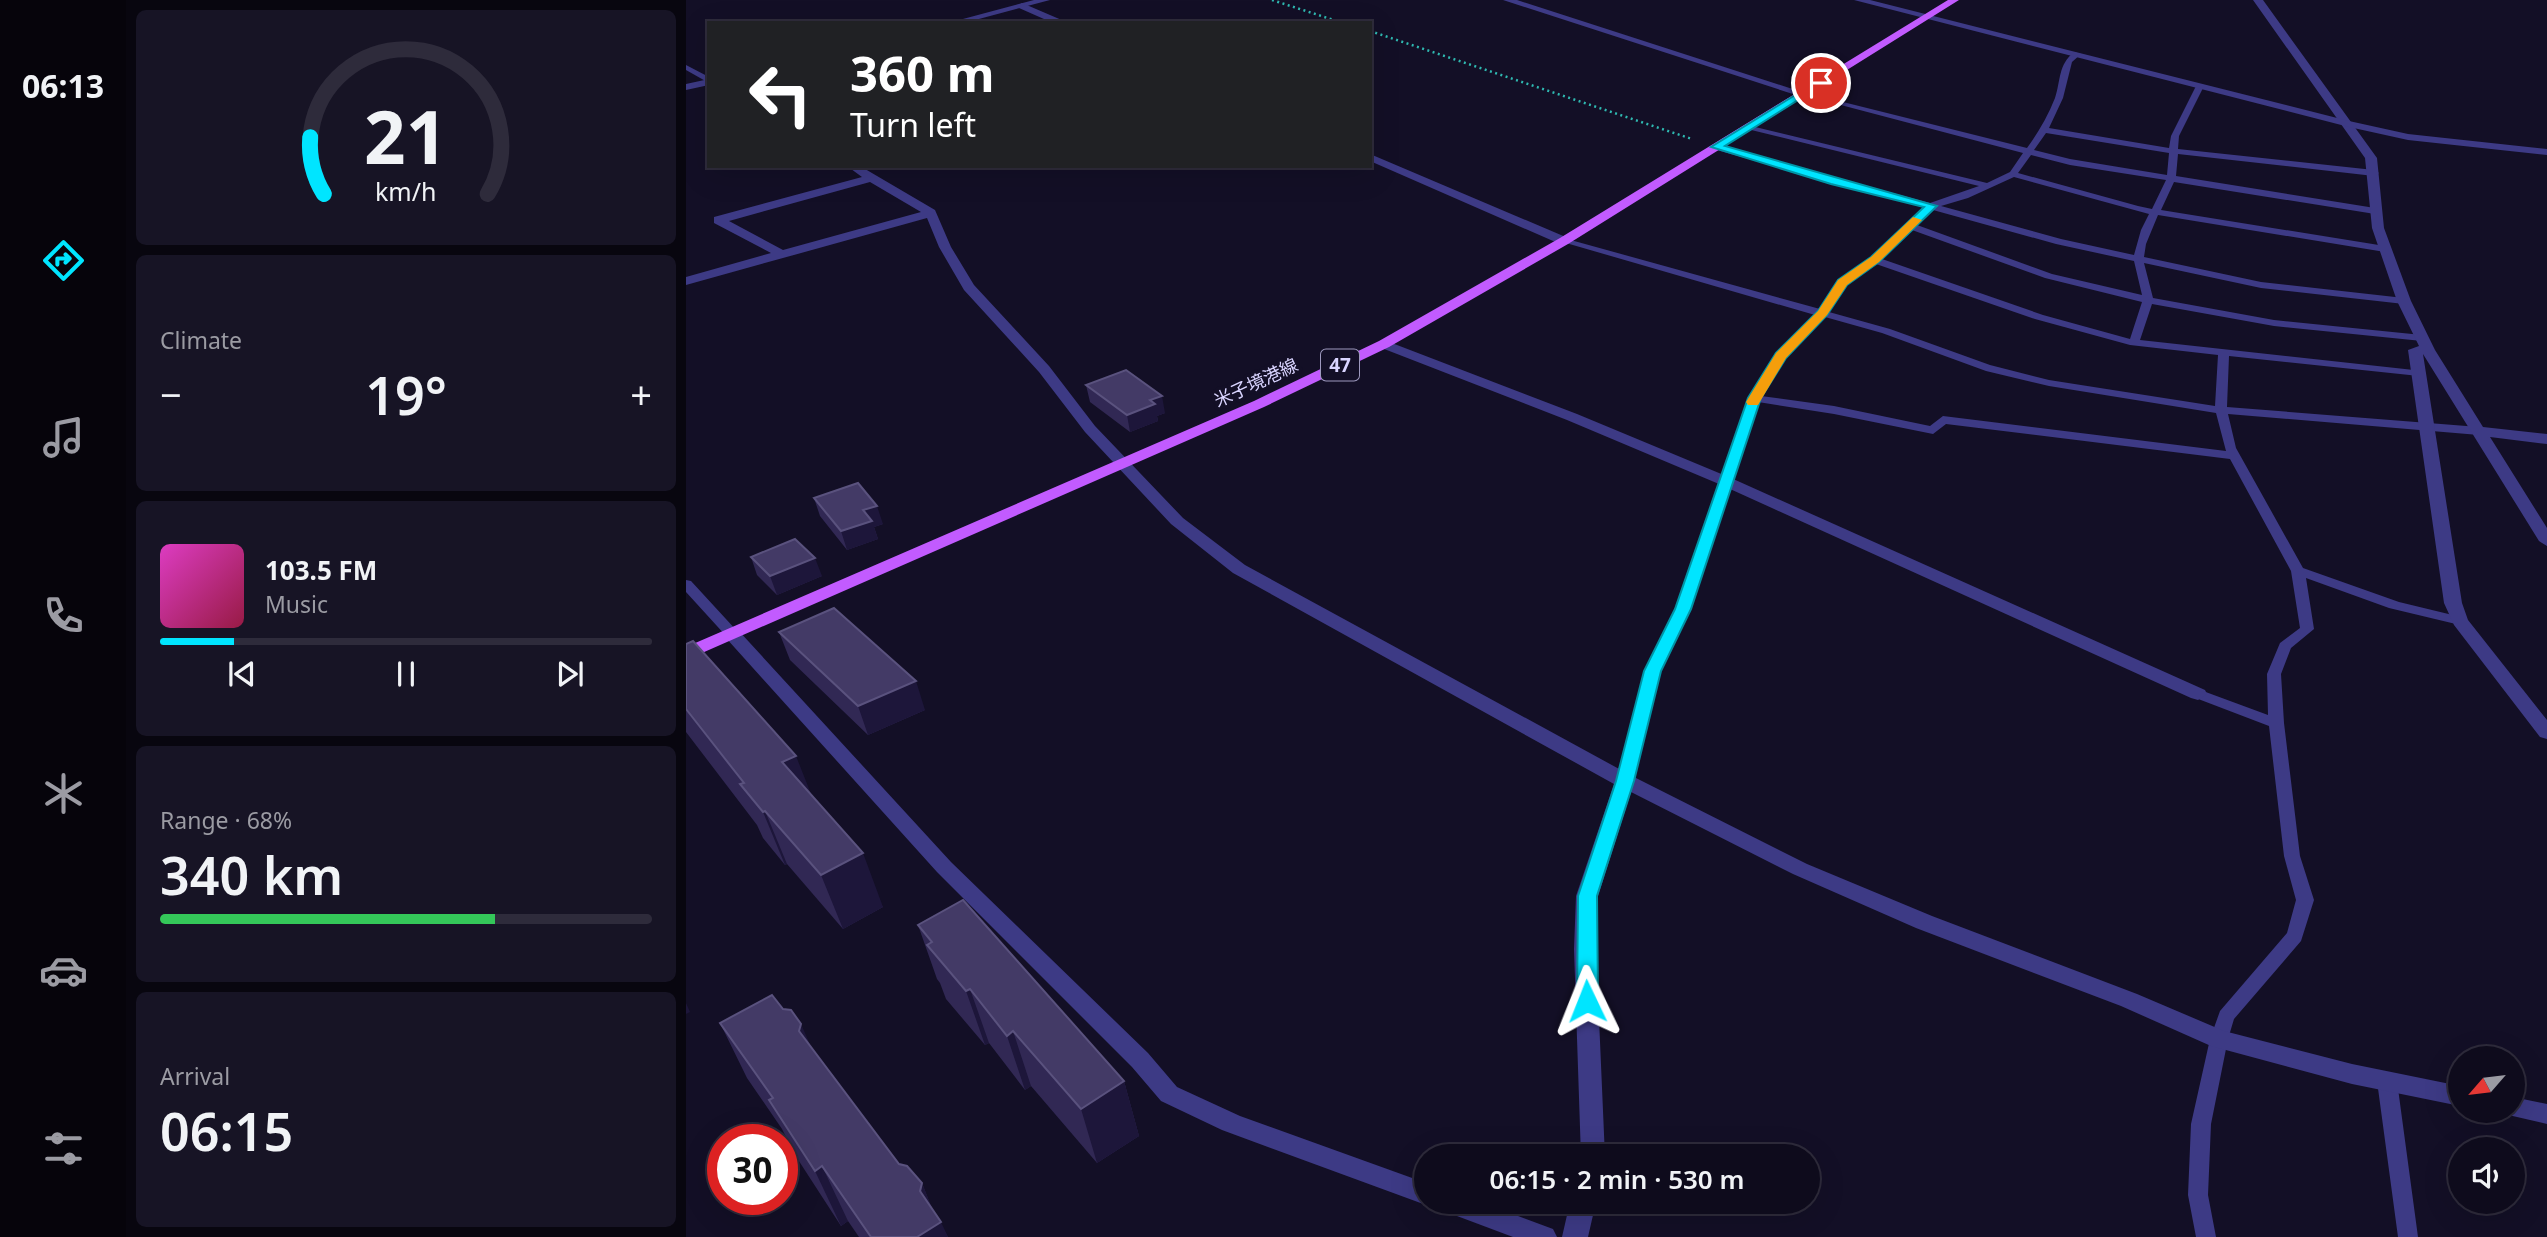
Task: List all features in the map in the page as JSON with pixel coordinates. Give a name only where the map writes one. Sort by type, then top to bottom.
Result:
[{"type":"main road","name":"米子境港線","points":[[686,654],[1124,464],[1384,344],[1564,241],[1954,0]]},
{"type":"street","points":[[1009,0],[1056,21]]},
{"type":"street","points":[[960,21],[1045,0]]},
{"type":"street","points":[[1508,0],[1803,94]]},
{"type":"street","points":[[1859,0],[2349,124],[2408,137],[2547,152]]},
{"type":"street","points":[[2258,0],[2371,158],[2375,211],[2385,249],[2404,301],[2425,344],[2547,541]]},
{"type":"street","points":[[686,87],[707,82]]},
{"type":"street","points":[[1372,158],[1564,241]]},
{"type":"street","points":[[855,168],[931,213],[945,247],[969,287],[1044,369],[1090,429],[1177,521],[1239,569],[1625,781],[1800,869],[1924,922],[2129,1000],[2219,1039],[2448,1094]]},
{"type":"street","points":[[782,254],[718,220],[872,178]]},
{"type":"street","points":[[686,281],[931,213]]},
{"type":"street","points":[[1384,344],[1572,417],[1725,481],[2198,694]]},
{"type":"street","points":[[2425,344],[2415,350],[2451,592],[2460,621],[2547,733]]},
{"type":"street","points":[[2479,431],[2547,439]]},
{"type":"street","points":[[732,634],[944,867],[1140,1060],[1169,1094],[1231,1123],[1414,1190]]},
{"type":"street","points":[[1592,1144],[1585,949],[1587,896],[1625,781]]},
{"type":"street","points":[[2525,1109],[2547,1114]]},
{"type":"street","points":[[1482,1214],[1544,1237]]},
{"type":"street","points":[[1575,1237],[1580,1214]]},
{"type":"lane","points":[[1625,781],[1653,671],[1683,609],[1754,398],[1780,356],[1823,313],[1842,283],[1875,260],[1932,206],[1989,186],[2013,174],[2044,130],[2059,98],[2068,61],[2077,54]]},
{"type":"lane","points":[[686,67],[707,80]]},
{"type":"lane","points":[[2134,343],[2148,300],[2138,260],[2153,212],[2172,179],[2175,136],[2200,86]]},
{"type":"lane","points":[[1803,94],[2028,153],[2375,211]]},
{"type":"lane","points":[[1747,128],[1989,186]]},
{"type":"lane","points":[[2044,130],[2173,151],[2374,173]]},
{"type":"lane","points":[[1716,147],[2059,242],[2138,260],[2261,285],[2404,301]]},
{"type":"lane","points":[[2013,174],[2153,212],[2385,249]]},
{"type":"lane","points":[[1910,226],[2049,276],[2148,300],[2274,323],[2425,344]]},
{"type":"lane","points":[[1564,241],[1886,331],[1986,368],[2049,383],[2221,410],[2479,431]]},
{"type":"lane","points":[[1875,260],[2039,317],[2134,343],[2419,373]]},
{"type":"lane","points":[[2206,1237],[2198,1195],[2201,1124],[2219,1039],[2226,1016],[2295,936],[2305,900],[2292,856],[2276,723],[2274,674],[2286,646],[2307,629],[2298,571],[2230,447],[2221,410],[2224,353]]},
{"type":"lane","points":[[1754,398],[1933,430],[1943,420],[2235,456]]},
{"type":"lane","points":[[2298,571],[2394,605],[2460,621]]},
{"type":"lane","points":[[686,583],[732,634]]},
{"type":"lane","points":[[2198,694],[2276,723]]},
{"type":"lane","points":[[2387,1081],[2408,1237]]},
{"type":"path","points":[[1272,0],[1337,21]]},
{"type":"path","points":[[1372,32],[1716,147]]},
{"type":"building","points":[[1126,370],[1162,396],[1150,400],[1155,404],[1127,415],[1086,385]]},
{"type":"building","points":[[858,483],[877,506],[863,510],[872,521],[841,531],[814,498]]},
{"type":"building","points":[[795,539],[815,558],[770,576],[751,557]]},
{"type":"building","points":[[834,608],[916,681],[858,706],[779,632]]},
{"type":"building","points":[[693,641],[796,756],[782,762],[863,853],[821,875],[740,784],[744,783],[686,709],[686,644]]},
{"type":"building","points":[[963,900],[1124,1081],[1081,1109],[1013,1031],[1007,1036],[970,989],[966,991],[927,945],[932,942],[918,925]]},
{"type":"building","points":[[772,995],[783,1009],[791,1010],[801,1024],[799,1031],[899,1164],[907,1166],[922,1183],[920,1191],[941,1222],[917,1237],[871,1237],[822,1166],[815,1171],[798,1145],[798,1124],[785,1124],[769,1100],[773,1098],[720,1023]]},
{"type":"slow traffic","points":[[1753,402],[1780,356],[1823,313],[1842,283],[1875,260],[1917,220]]},
{"type":"route","points":[[1587,1001],[1587,896],[1611,829],[1653,671],[1683,609],[1754,398],[1780,356],[1823,313],[1842,283],[1875,260],[1932,206],[1835,182],[1716,147],[1821,83]]}]
